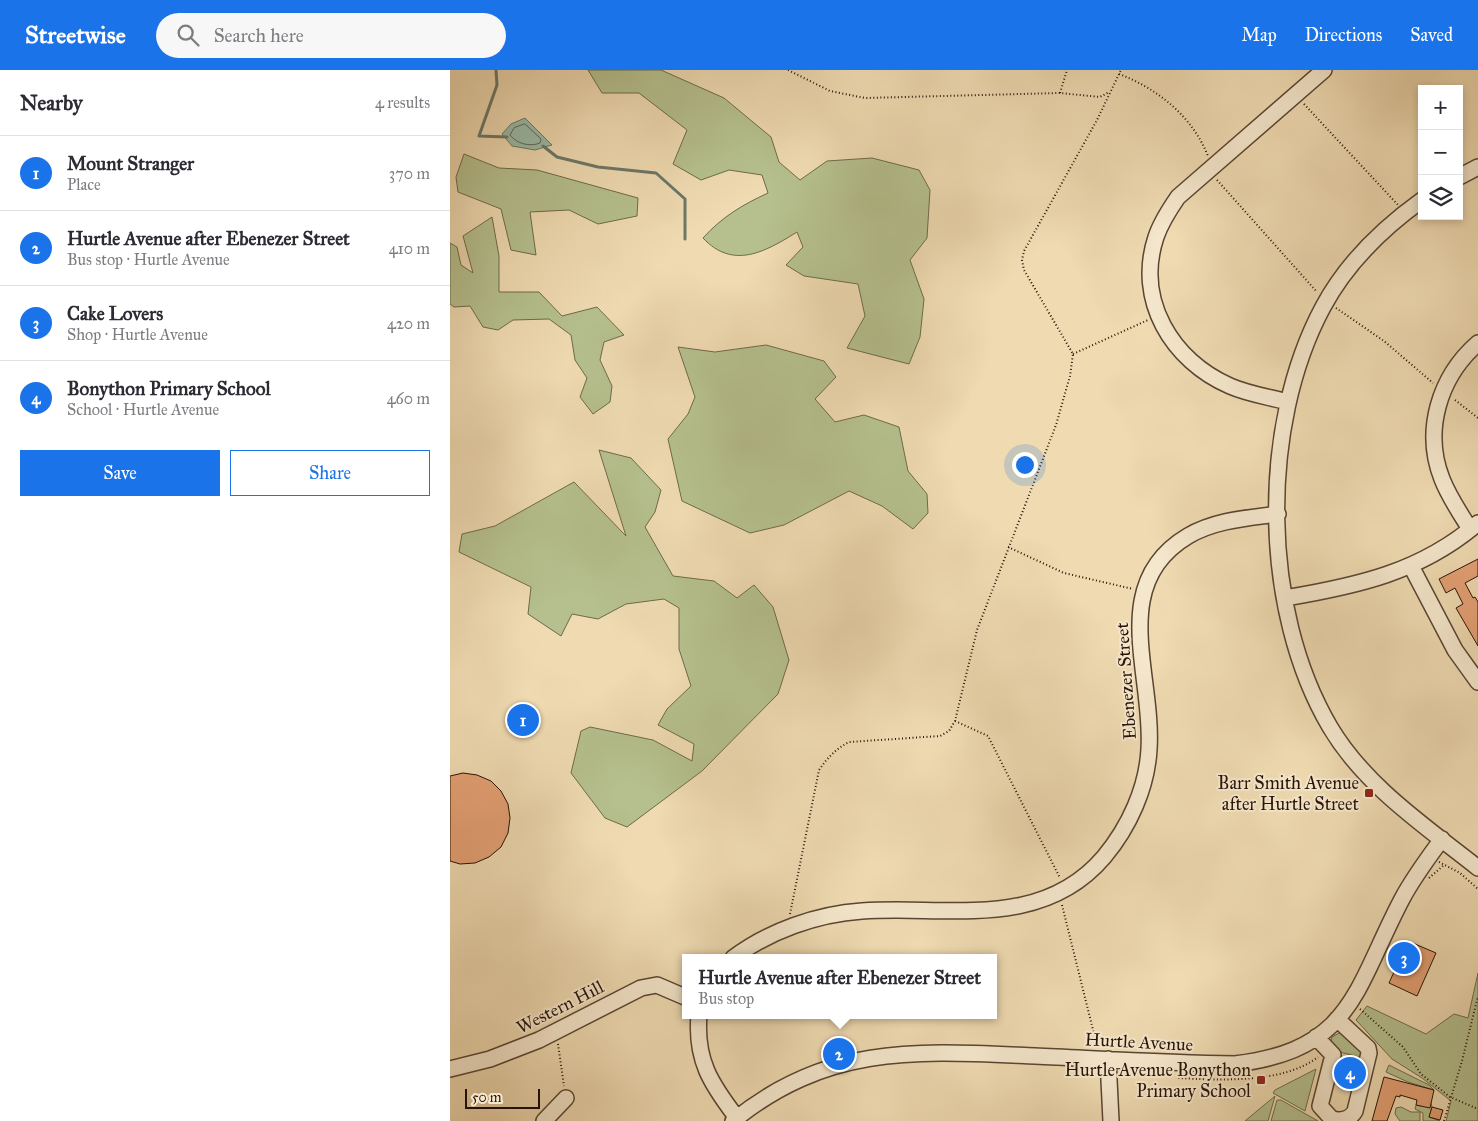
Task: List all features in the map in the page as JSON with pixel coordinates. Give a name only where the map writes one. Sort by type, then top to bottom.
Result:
[{"type":"street","points":[[1288,402],[1237,389],[1200,370],[1172,342],[1158,316],[1151,292],[1153,248],[1170,208],[1193,182],[1324,70]]},
{"type":"street","points":[[1463,175],[1478,167]]},
{"type":"street","points":[[1418,203],[1356,260],[1326,301],[1307,339],[1288,402],[1280,457],[1279,556],[1294,644],[1307,682],[1331,728],[1376,785],[1478,868]]},
{"type":"street","points":[[1285,598],[1365,583],[1410,566],[1442,549],[1474,526],[1442,480],[1434,435],[1438,402],[1447,381],[1467,354],[1478,343]]},
{"type":"street","name":"Ebenezer Street","points":[[738,954],[747,947],[793,926],[843,914],[900,910],[1000,910],[1063,893],[1079,880],[1103,858],[1119,838],[1137,800],[1146,771],[1150,720],[1139,621],[1143,591],[1157,563],[1171,548],[1189,536],[1221,523],[1278,514]]},
{"type":"street","points":[[1410,566],[1455,650],[1478,682]]},
{"type":"street","name":"Hurtle Avenue","points":[[735,1119],[765,1098],[807,1076],[838,1064],[888,1054],[940,1052],[1103,1055],[1235,1064],[1260,1061],[1283,1054],[1316,1037],[1337,1019],[1358,992],[1402,900],[1417,873],[1442,839]]},
{"type":"street","name":"Western Hill","points":[[450,1069],[490,1059],[556,1033],[632,991],[650,985],[682,995]]},
{"type":"street","points":[[699,1019],[697,1033],[700,1053],[707,1074],[735,1119]]},
{"type":"street","points":[[1316,1037],[1333,1055],[1320,1106],[1332,1119],[1346,1120],[1355,1111],[1369,1053],[1368,1048],[1337,1019]]},
{"type":"street","points":[[1103,1055],[1111,1121]]},
{"type":"street","points":[[544,1121],[566,1098]]},
{"type":"path","points":[[788,70],[830,91],[865,98],[1060,93],[1100,96],[1111,91]]},
{"type":"path","points":[[1060,93],[1067,70]]},
{"type":"path","points":[[791,899],[819,770],[828,757],[837,748],[850,742],[940,736],[949,730],[955,721],[977,630],[1056,425],[1070,376],[1072,354],[1024,270],[1022,260],[1024,251],[1097,120],[1121,70]]},
{"type":"path","points":[[1119,74],[1142,83],[1171,104],[1190,122],[1207,152]]},
{"type":"path","points":[[1300,101],[1405,213]]},
{"type":"path","points":[[1333,306],[1337,301]]},
{"type":"path","points":[[1072,354],[1158,316]]},
{"type":"path","points":[[1008,547],[1064,573],[1143,591]]},
{"type":"path","points":[[955,721],[988,736],[1063,893],[1103,1055]]},
{"type":"path","points":[[1435,861],[1460,873],[1478,889]]},
{"type":"path","points":[[1423,881],[1432,877],[1444,865]]},
{"type":"path","points":[[1444,1121],[1478,996]]},
{"type":"path","points":[[1361,1003],[1357,1008],[1404,1047],[1421,1074],[1451,1097],[1478,1110]]},
{"type":"path","points":[[556,1033],[566,1098]]},
{"type":"path","points":[[1178,1071],[1178,1078],[1248,1079],[1278,1073],[1309,1063],[1328,1049]]},
{"type":"green space","points":[[588,70],[661,70],[724,98],[771,137],[779,162],[800,180],[827,161],[872,158],[919,170],[930,190],[927,238],[910,260],[924,299],[920,337],[909,364],[847,348],[865,316],[858,284],[804,276],[786,265],[803,247],[797,232],[773,246],[749,255],[726,253],[714,248],[703,238],[733,212],[768,193],[762,175],[729,170],[701,180],[673,164],[687,130],[639,93],[602,93]]},
{"type":"green space","points":[[464,154],[499,168],[537,170],[638,198],[637,216],[598,224],[569,210],[530,212],[536,255],[511,250],[501,209],[458,192],[456,177]]},
{"type":"green space","points":[[492,217],[499,256],[499,292],[539,292],[562,316],[597,307],[624,335],[604,342],[600,360],[612,386],[610,402],[593,414],[580,397],[587,378],[575,360],[571,335],[549,319],[513,320],[498,330],[483,327],[470,306],[454,307],[450,304],[450,243],[457,247],[461,265],[473,273],[463,236]]},
{"type":"green space","points":[[766,345],[824,361],[836,377],[815,399],[835,422],[864,415],[899,427],[908,471],[927,494],[928,513],[913,529],[882,506],[849,491],[784,525],[750,533],[682,501],[668,439],[688,414],[695,397],[678,347],[715,352]]},
{"type":"green space","points":[[599,450],[631,458],[661,490],[655,512],[645,527],[673,576],[714,581],[737,598],[754,585],[773,607],[789,660],[778,694],[702,771],[627,827],[605,818],[571,773],[581,731],[590,727],[653,740],[692,761],[694,744],[658,725],[667,709],[691,686],[679,649],[679,608],[664,599],[626,604],[598,619],[572,614],[561,636],[528,614],[531,587],[459,552],[462,534],[495,526],[574,482],[626,536]]},
{"type":"green space","points":[[1478,973],[1478,1121],[1446,1121],[1451,1101],[1422,1078],[1392,1059],[1356,1020],[1367,1006],[1426,1034],[1454,1014],[1468,1018]]},
{"type":"green space","points":[[1343,1031],[1364,1049],[1366,1059],[1336,1051],[1330,1045],[1332,1037]]},
{"type":"green space","points":[[1389,1065],[1429,1085],[1434,1090],[1408,1082],[1386,1072]]},
{"type":"green space","points":[[1316,1069],[1305,1111],[1273,1093],[1275,1090]]},
{"type":"green space","points":[[1275,1096],[1268,1121],[1245,1121]]},
{"type":"green space","points":[[1277,1100],[1281,1100],[1318,1121],[1271,1121]]},
{"type":"green space","points":[[1422,1101],[1431,1103],[1432,1107],[1429,1117],[1440,1121],[1423,1121],[1423,1113],[1415,1109],[1416,1105],[1421,1106]]},
{"type":"green space","points":[[1401,1107],[1411,1112],[1420,1112],[1420,1121],[1400,1121],[1395,1114],[1396,1108]]},
{"type":"water","points":[[525,118],[552,145],[535,150],[512,146],[502,134],[511,124]]},
{"type":"building","points":[[1478,559],[1478,576],[1465,583],[1473,598],[1475,597],[1478,602],[1478,646],[1456,608],[1463,604],[1455,588],[1446,593],[1439,579]]},
{"type":"building","points":[[463,773],[477,775],[491,781],[501,791],[508,804],[510,818],[508,833],[501,847],[489,857],[475,863],[460,864],[450,861],[450,776]]},
{"type":"building","points":[[1408,941],[1436,953],[1417,996],[1389,983]]},
{"type":"building","points":[[1384,1077],[1434,1090],[1430,1108],[1416,1105],[1417,1100],[1400,1095],[1400,1097],[1396,1096],[1387,1121],[1372,1121]]},
{"type":"building","points":[[1432,1107],[1443,1110],[1440,1120],[1429,1117]]},
{"type":"waterway","points":[[496,70],[497,85],[479,136],[507,137]]},
{"type":"waterway","points":[[543,146],[557,157],[598,167],[656,173],[685,199],[685,239]]},
{"type":"place","name":"Mount Stranger","points":[[523,720]]},
{"type":"place","name":"Barr Smith Avenue after Hurtle Street","points":[[1369,793]]},
{"type":"place","name":"Cake Lovers","points":[[1404,958]]},
{"type":"place","name":"Hurtle Avenue after Ebenezer Street","points":[[839,1054]]},
{"type":"place","name":"Bonython Primary School","points":[[1350,1073]]},
{"type":"place","name":"Hurtle Avenue Bonython Primary School","points":[[1261,1080]]}]
